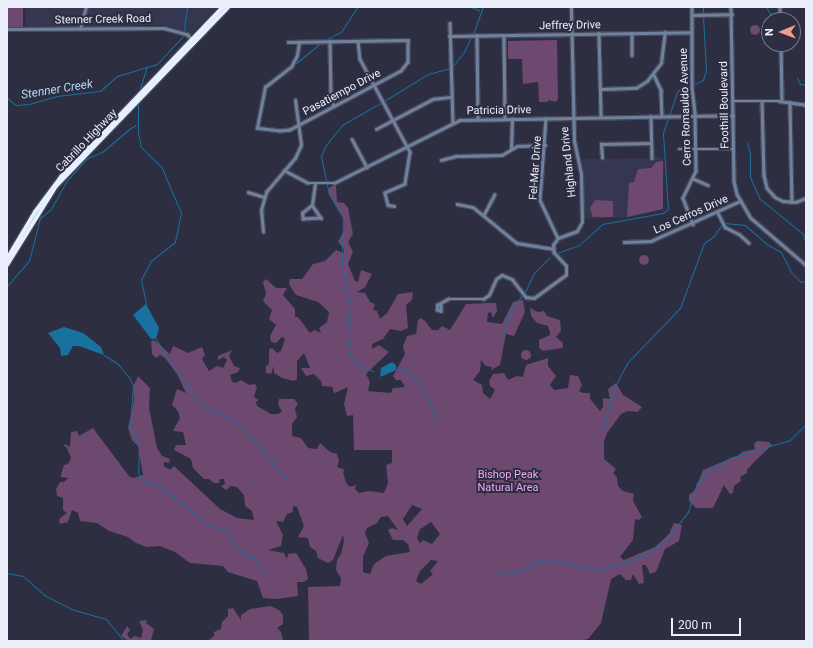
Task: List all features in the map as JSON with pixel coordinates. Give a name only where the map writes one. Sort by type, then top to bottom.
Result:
[{"type":"highway","points":[[194,40],[223,7]]},
{"type":"highway","points":[[194,40],[228,7]]},
{"type":"highway","name":"Cabrillo Highway","points":[[7,259],[35,212],[61,177],[194,40]]},
{"type":"highway","name":"Cabrillo Highway","points":[[7,265],[56,186],[194,40]]},
{"type":"street","points":[[80,28],[86,7]]},
{"type":"street","name":"Highland Drive","points":[[558,238],[577,231],[581,224],[581,174],[574,145],[571,7]]},
{"type":"street","name":"Cerro Romauldo Avenue","points":[[692,7],[692,88],[695,116],[694,179],[685,190],[683,198],[693,224]]},
{"type":"street","name":"Foothill Boulevard","points":[[731,7],[735,185],[740,201],[751,218],[806,265]]},
{"type":"street","points":[[693,15],[732,14]]},
{"type":"street","points":[[450,23],[450,97],[453,122]]},
{"type":"street","name":"Stenner Creek Road","points":[[7,29],[164,28],[182,32],[194,40]]},
{"type":"street","points":[[600,89],[636,88],[654,75],[661,63],[665,32]]},
{"type":"street","name":"Jeffrey Drive","points":[[449,36],[691,32]]},
{"type":"street","points":[[599,33],[601,117]]},
{"type":"street","points":[[632,33],[632,55]]},
{"type":"street","points":[[477,35],[478,119]]},
{"type":"street","points":[[504,35],[505,119]]},
{"type":"street","name":"Pasatiempo Drive","points":[[299,42],[293,63],[265,87],[257,128],[283,131],[298,126],[374,86],[406,67],[408,40],[358,41]]},
{"type":"street","points":[[330,41],[331,97],[334,106]]},
{"type":"street","points":[[288,42],[358,41],[359,57],[410,156],[405,184],[390,189],[385,195],[388,205],[394,206]]},
{"type":"street","points":[[781,52],[782,101]]},
{"type":"street","points":[[654,75],[661,90],[662,116]]},
{"type":"street","points":[[376,129],[432,99],[450,97]]},
{"type":"street","points":[[263,232],[261,210],[268,187],[284,170],[300,149],[302,138],[298,126],[295,100]]},
{"type":"street","points":[[762,101],[765,184],[776,197],[792,202],[806,198]]},
{"type":"street","points":[[733,102],[782,101],[806,105]]},
{"type":"street","points":[[790,102],[792,202]]},
{"type":"street","name":"Patricia Drive","points":[[284,170],[301,181],[315,184],[340,181],[453,122],[478,119],[733,115]]},
{"type":"street","points":[[651,116],[652,158]]},
{"type":"street","name":"Fel-Mar Drive","points":[[546,118],[540,203],[558,238]]},
{"type":"street","points":[[510,150],[512,119]]},
{"type":"street","points":[[352,140],[367,167]]},
{"type":"street","points":[[602,158],[601,144],[651,143]]},
{"type":"street","points":[[441,160],[456,156],[502,155],[517,146],[545,146]]},
{"type":"street","points":[[679,149],[734,149]]},
{"type":"street","points":[[694,179],[708,185]]},
{"type":"street","points":[[312,205],[321,218],[304,219],[301,215],[312,205],[315,184]]},
{"type":"street","points":[[248,192],[264,197]]},
{"type":"street","points":[[483,216],[494,195]]},
{"type":"street","name":"Los Cerros Drive","points":[[624,242],[651,242],[718,213],[740,201]]},
{"type":"street","points":[[441,305],[448,299],[459,297],[467,300],[483,299],[489,295],[496,279],[502,275],[512,278],[526,297],[537,297],[566,275],[566,266],[553,249],[517,243],[468,204],[457,204]]},
{"type":"street","points":[[718,213],[724,227],[739,234],[749,244]]},
{"type":"street","points":[[553,249],[558,238]]},
{"type":"shaded area","points":[[25,7],[218,7],[191,34],[164,25],[26,26]]},
{"type":"shaded area","points":[[654,155],[664,159],[663,209],[631,217],[584,219],[581,159],[652,158]]},
{"type":"green space","points":[[7,7],[23,7],[23,27],[7,27]]},
{"type":"green space","points":[[753,25],[757,25],[759,26],[759,34],[753,35],[750,32],[750,28]]},
{"type":"green space","points":[[557,40],[558,99],[556,102],[548,100],[548,102],[539,102],[538,82],[523,84],[522,59],[508,59],[508,41]]},
{"type":"green space","points":[[663,161],[663,209],[627,217],[629,183],[634,182],[638,169],[651,168],[656,162]]},
{"type":"green space","name":"Bishop Peak Natural Area","points":[[332,186],[336,186],[337,202],[344,203],[348,208],[353,234],[348,242],[353,252],[348,264],[355,281],[358,282],[361,270],[372,274],[365,287],[357,292],[365,293],[370,302],[375,304],[373,310],[377,311],[380,319],[387,313],[398,294],[413,292],[412,300],[406,305],[408,328],[401,331],[390,329],[383,339],[372,344],[372,349],[379,345],[389,352],[366,374],[370,382],[368,391],[391,393],[393,388],[405,387],[401,380],[396,380],[393,376],[405,354],[403,346],[407,336],[416,334],[418,320],[421,318],[432,330],[438,330],[442,326],[450,330],[466,304],[496,303],[497,311],[493,318],[491,312],[488,313],[487,322],[502,324],[513,302],[523,300],[525,312],[514,336],[506,334],[500,365],[491,370],[492,367],[486,366],[481,360],[480,371],[473,380],[482,385],[483,393],[490,399],[495,390],[490,386],[489,381],[493,374],[504,373],[508,380],[517,376],[523,377],[526,365],[548,358],[548,366],[556,376],[550,385],[554,390],[568,388],[570,375],[578,376],[582,385],[579,391],[583,393],[590,393],[590,399],[600,411],[603,407],[603,398],[610,399],[608,389],[616,383],[623,395],[642,407],[638,412],[628,411],[621,414],[607,433],[604,442],[604,459],[616,469],[613,473],[617,477],[618,486],[623,491],[634,494],[633,501],[642,517],[639,520],[635,519],[633,540],[620,557],[624,560],[655,547],[669,534],[674,523],[682,525],[679,541],[665,549],[656,572],[650,574],[646,565],[642,565],[644,583],[639,584],[633,574],[631,580],[626,580],[620,574],[611,579],[601,623],[588,639],[578,641],[309,641],[308,587],[340,586],[341,578],[336,570],[337,560],[341,554],[344,541],[343,535],[333,560],[328,563],[318,558],[316,551],[310,547],[308,538],[298,537],[304,526],[297,507],[293,506],[293,512],[287,514],[283,522],[276,521],[283,535],[281,546],[268,550],[284,553],[287,559],[288,554],[296,553],[306,569],[308,579],[304,582],[297,582],[298,596],[277,599],[263,598],[257,581],[228,572],[223,566],[190,563],[175,552],[160,546],[147,547],[136,543],[128,537],[109,531],[97,523],[80,521],[78,513],[72,510],[68,522],[60,524],[59,519],[67,513],[63,510],[63,498],[57,496],[56,489],[60,482],[64,482],[68,478],[61,477],[61,474],[64,465],[68,464],[71,458],[67,448],[64,446],[65,444],[70,447],[71,432],[77,431],[79,436],[93,428],[129,476],[133,478],[143,475],[138,446],[132,440],[128,428],[134,400],[133,387],[138,376],[150,388],[149,408],[157,448],[162,456],[170,459],[169,463],[164,462],[164,466],[170,470],[174,466],[220,509],[237,518],[254,520],[252,511],[245,506],[244,495],[237,487],[231,486],[226,490],[221,486],[225,484],[224,479],[220,479],[219,483],[214,483],[209,479],[204,479],[193,468],[191,459],[174,450],[176,445],[186,445],[183,432],[173,431],[180,418],[178,411],[172,405],[177,389],[186,393],[177,374],[165,358],[160,355],[156,358],[152,354],[151,341],[154,340],[170,354],[173,346],[188,353],[202,347],[205,355],[202,359],[209,371],[217,366],[223,368],[227,360],[224,357],[218,360],[218,356],[232,350],[229,356],[234,366],[240,368],[238,372],[230,375],[232,382],[236,383],[241,380],[249,385],[255,384],[257,387],[254,397],[259,400],[256,402],[257,406],[271,414],[278,414],[282,411],[278,405],[279,399],[294,399],[298,404],[295,409],[297,417],[292,424],[292,436],[301,438],[308,448],[317,449],[320,443],[330,452],[337,454],[339,461],[337,467],[345,470],[343,472],[346,483],[350,487],[356,485],[355,489],[359,493],[370,491],[384,493],[388,483],[386,465],[392,463],[392,450],[354,450],[353,415],[347,416],[344,404],[348,387],[335,393],[333,392],[333,387],[322,386],[321,381],[314,374],[306,376],[301,368],[310,368],[304,353],[297,361],[297,379],[294,381],[282,378],[274,373],[274,366],[271,374],[266,373],[266,366],[269,364],[269,349],[272,348],[277,353],[281,351],[285,339],[282,337],[276,343],[271,342],[270,336],[276,325],[269,319],[272,310],[263,301],[266,294],[263,282],[266,279],[276,288],[287,288],[283,295],[295,309],[295,317],[298,317],[310,333],[314,330],[321,333],[319,328],[327,322],[329,312],[318,302],[296,295],[289,284],[290,279],[302,279],[313,264],[325,261],[336,250],[344,253],[344,249],[338,242],[344,230],[344,218],[329,194],[328,189]],"holes":[[[412,505],[422,509],[407,526],[403,519]],[[388,516],[398,530],[392,528],[388,530],[393,540],[403,540],[408,544],[410,552],[386,556],[374,564],[370,574],[363,572],[363,557],[369,543],[365,533],[367,528],[377,523],[381,517]],[[431,522],[440,534],[432,544],[423,540],[420,543],[417,538],[420,529]],[[431,560],[438,561],[430,571],[433,574],[421,584],[416,581],[420,571]]]},
{"type":"green space","points":[[595,200],[613,201],[613,217],[593,217],[590,208]]},
{"type":"green space","points":[[642,255],[646,255],[648,256],[648,264],[642,265],[639,262],[639,258]]},
{"type":"green space","points":[[530,308],[538,312],[544,311],[547,316],[560,320],[561,331],[556,337],[563,343],[563,348],[543,351],[539,348],[539,340],[550,335],[550,332],[548,326],[537,323],[531,316]]},
{"type":"green space","points":[[524,350],[528,350],[530,351],[530,359],[524,360],[521,357],[521,353]]},
{"type":"green space","points":[[757,441],[769,442],[772,445],[753,463],[747,470],[747,473],[740,477],[741,481],[734,486],[733,493],[730,494],[724,485],[713,508],[696,508],[689,501],[689,495],[695,490],[703,470],[739,455],[742,452],[755,449],[754,444]]},
{"type":"green space","points":[[270,606],[279,610],[283,615],[283,624],[277,628],[281,632],[283,641],[209,640],[214,636],[214,632],[221,629],[222,622],[228,616],[228,609],[233,608],[241,620],[241,615],[250,609]]},
{"type":"green space","points":[[147,620],[146,623],[154,629],[151,640],[128,641],[121,636],[127,626],[130,630],[127,634],[130,639],[135,636],[141,638],[143,630],[139,621]]},
{"type":"water","points":[[146,304],[159,328],[156,339],[151,339],[133,315]]},
{"type":"water","points":[[64,327],[83,333],[101,347],[104,355],[79,346],[73,346],[68,355],[61,356],[60,348],[48,333]]},
{"type":"water","points":[[392,362],[396,365],[396,370],[380,377],[381,368]]},
{"type":"waterway","name":"Stenner Creek","points":[[7,98],[16,105],[29,104],[57,96],[100,91],[117,76],[157,64],[183,36],[187,7]]},
{"type":"waterway","points":[[325,40],[341,32],[357,7]]},
{"type":"waterway","points":[[471,7],[479,10]]},
{"type":"waterway","points":[[473,34],[483,7]]},
{"type":"waterway","points":[[703,7],[703,13]]},
{"type":"waterway","points":[[766,7],[769,12]]},
{"type":"waterway","points":[[693,85],[703,80],[706,70],[703,17]]},
{"type":"waterway","points":[[453,66],[464,52],[471,37]]},
{"type":"waterway","points":[[295,64],[322,42]]},
{"type":"waterway","points":[[139,92],[147,66]]},
{"type":"waterway","points":[[384,101],[428,74],[450,68]]},
{"type":"waterway","points":[[797,78],[800,84],[806,85]]},
{"type":"waterway","points":[[557,253],[579,245],[602,224],[663,213],[668,209],[663,133],[677,92],[682,86],[690,85]]},
{"type":"waterway","points":[[373,371],[356,363],[350,354],[347,335],[349,306],[342,262],[343,218],[329,194],[321,156],[326,145],[342,125],[382,102]]},
{"type":"waterway","points":[[138,103],[138,133],[141,147],[162,168],[181,213],[175,242],[151,261],[141,280],[146,304]]},
{"type":"waterway","points":[[7,286],[29,261],[40,218],[51,209],[66,182],[86,159],[102,152],[129,129],[136,125]]},
{"type":"waterway","points":[[747,143],[750,153],[750,177],[760,199],[803,234],[806,245]]},
{"type":"waterway","points":[[725,223],[745,225],[768,245],[781,252],[791,272],[801,282],[806,281]]},
{"type":"waterway","points":[[603,431],[610,399],[628,362],[680,308],[704,243],[713,237],[722,224]]},
{"type":"waterway","points":[[503,333],[512,308],[525,292],[534,273],[550,257]]},
{"type":"waterway","points":[[156,339],[176,371],[202,404],[242,426],[287,480]]},
{"type":"waterway","points":[[104,355],[118,364],[130,379],[133,386],[130,426],[139,447],[138,472],[143,481],[159,486],[209,525],[228,532],[238,549],[255,559],[267,576]]},
{"type":"waterway","points":[[397,367],[412,375],[433,409],[437,422]]},
{"type":"waterway","points":[[490,573],[515,572],[544,559],[600,570],[644,556],[666,540],[688,512],[697,483],[710,470],[730,458],[790,440],[806,424]]},
{"type":"waterway","points":[[7,573],[23,576],[44,595],[71,609],[106,619],[122,639]]}]
